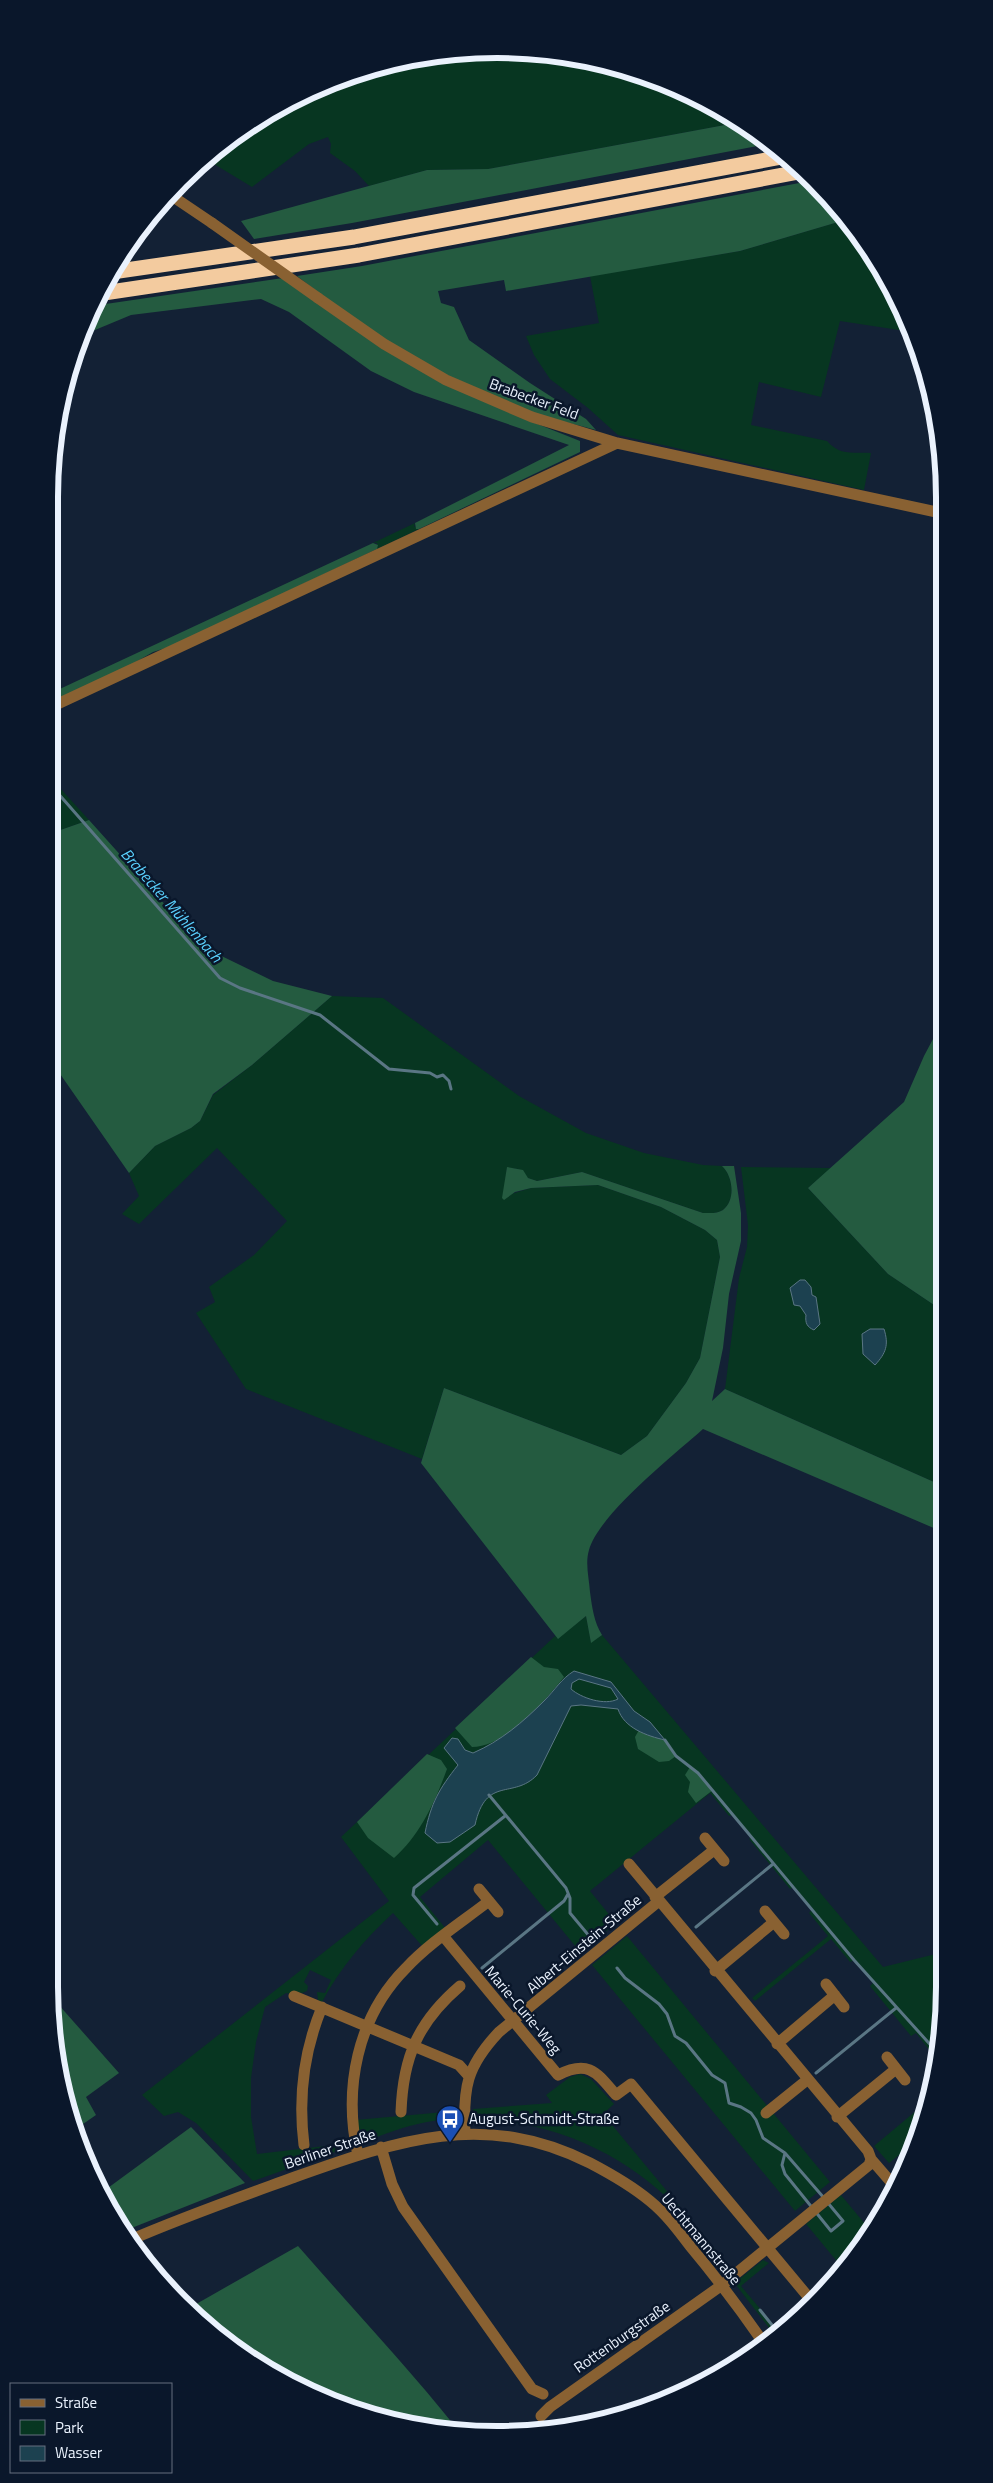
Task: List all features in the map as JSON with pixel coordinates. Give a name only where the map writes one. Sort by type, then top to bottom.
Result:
[{"type":"highway","points":[[120,271],[354,237],[776,158]]},
{"type":"highway","points":[[108,292],[359,255],[793,173]]},
{"type":"street","name":"Brabecker Feld","points":[[175,197],[384,344],[446,380],[532,417],[617,443],[936,512]]},
{"type":"street","points":[[58,704],[617,443]]},
{"type":"street","points":[[705,1838],[724,1861]]},
{"type":"street","name":"Albert-Einstein-Straße","points":[[465,2134],[464,2099],[468,2075],[485,2047],[714,1850]]},
{"type":"street","name":"Albert-Einstein-Straße","points":[[629,1864],[715,1971],[837,2117],[868,2151],[871,2159],[890,2181]]},
{"type":"street","points":[[479,1889],[498,1912]]},
{"type":"street","points":[[358,2155],[352,2127],[352,2091],[355,2064],[367,2028],[382,1998],[406,1967],[489,1901]]},
{"type":"street","points":[[765,1911],[784,1934]]},
{"type":"street","points":[[715,1971],[774,1922]]},
{"type":"street","name":"Marie-Curie-Weg","points":[[444,1937],[558,2075],[576,2067],[590,2069],[616,2095],[631,2084],[767,2248]]},
{"type":"street","points":[[826,1984],[844,2007]]},
{"type":"street","points":[[401,2112],[403,2078],[413,2046],[431,2014],[460,1986]]},
{"type":"street","points":[[777,2044],[835,1995]]},
{"type":"street","points":[[294,1996],[462,2067],[468,2075]]},
{"type":"street","points":[[304,2146],[301,2086],[312,2030],[322,2007]]},
{"type":"street","points":[[886,2058],[905,2080]]},
{"type":"street","points":[[837,2117],[896,2069]]},
{"type":"street","points":[[766,2113],[807,2080]]},
{"type":"street","name":"Berliner Straße","points":[[136,2237],[221,2203],[381,2147],[427,2138],[465,2134],[524,2138],[549,2145]]},
{"type":"street","name":"Uechtmannstraße","points":[[549,2145],[599,2168],[639,2192],[666,2216],[722,2285],[761,2337]]},
{"type":"street","points":[[381,2147],[392,2184],[403,2206],[532,2389],[543,2394]]},
{"type":"street","points":[[722,2285],[869,2165],[871,2159]]},
{"type":"street","points":[[767,2248],[808,2296]]},
{"type":"street","name":"Rottenburgstraße","points":[[541,2416],[550,2407],[722,2285]]},
{"type":"green space","points":[[468,58],[525,58],[554,61],[610,72],[664,91],[691,103],[729,124],[488,169],[427,170],[369,186],[355,171],[330,153],[331,144],[328,137],[309,144],[252,187],[211,162],[253,131],[302,103],[355,81],[383,72],[439,61]]},
{"type":"green space","points":[[729,124],[760,145],[352,223],[254,239],[241,221],[427,170],[488,169]]},
{"type":"green space","points":[[803,182],[839,222],[740,251],[506,291],[504,280],[438,291],[441,303],[454,307],[469,340],[530,383],[586,419],[596,430],[533,414],[471,388],[409,355],[351,316],[297,276],[362,266]]},
{"type":"green space","points":[[839,222],[862,253],[890,302],[903,331],[840,321],[821,397],[759,382],[751,425],[827,441],[842,451],[871,453],[864,490],[618,435],[588,408],[550,379],[534,355],[526,336],[599,323],[590,276],[740,251]]},
{"type":"green space","points":[[283,278],[382,346],[530,421],[580,441],[580,452],[416,529],[415,523],[569,445],[414,392],[371,371],[289,312],[261,299],[131,315],[89,334],[102,305]]},
{"type":"green space","points":[[415,523],[414,526],[419,529],[377,549],[377,543],[373,543]]},
{"type":"green space","points":[[373,543],[378,545],[377,549],[172,646],[153,652],[120,671],[58,701],[58,690]]},
{"type":"green space","points":[[58,786],[89,820],[58,831]]},
{"type":"green space","points":[[89,820],[203,947],[273,981],[332,996],[252,1065],[213,1094],[200,1121],[191,1128],[155,1146],[129,1173],[58,1071],[58,831]]},
{"type":"green space","points":[[332,996],[383,998],[519,1096],[586,1133],[644,1153],[703,1165],[722,1166],[726,1170],[731,1182],[730,1200],[727,1206],[716,1213],[703,1213],[582,1172],[537,1181],[528,1178],[518,1169],[507,1168],[505,1183],[508,1195],[531,1188],[598,1185],[661,1207],[705,1230],[717,1240],[720,1257],[700,1358],[686,1383],[647,1436],[621,1455],[444,1388],[422,1459],[246,1389],[196,1313],[215,1302],[209,1287],[254,1255],[287,1221],[217,1148],[139,1224],[122,1214],[139,1196],[129,1173],[155,1146],[191,1128],[200,1121],[213,1095],[252,1065]]},
{"type":"green space","points":[[936,1033],[936,1306],[888,1274],[808,1188],[904,1102]]},
{"type":"green space","points":[[722,1166],[734,1166],[741,1213],[741,1241],[729,1294],[723,1348],[712,1401],[725,1389],[936,1483],[936,1529],[703,1429],[622,1503],[607,1520],[589,1550],[587,1560],[591,1598],[597,1625],[602,1635],[591,1643],[586,1616],[558,1639],[421,1463],[444,1388],[621,1455],[647,1436],[686,1383],[700,1358],[720,1257],[717,1240],[705,1230],[661,1207],[598,1185],[531,1188],[515,1192],[504,1200],[502,1198],[507,1167],[523,1170],[528,1178],[537,1181],[582,1172],[703,1213],[718,1212],[727,1206],[732,1188],[726,1170]]},
{"type":"green space","points":[[741,1167],[831,1168],[808,1188],[888,1274],[936,1306],[936,1404],[934,1412],[936,1416],[936,1483],[725,1389],[739,1278],[747,1247],[748,1225]],"holes":[[[796,1284],[811,1287],[812,1295],[816,1297],[820,1324],[802,1308],[790,1288]]]},
{"type":"green space","points":[[586,1616],[591,1642],[602,1635],[883,1967],[936,1954],[935,2015],[931,2052],[916,2033],[911,2036],[870,1986],[873,1983],[855,1960],[850,1962],[831,1939],[755,2001],[752,1998],[828,1936],[809,1913],[813,1909],[794,1887],[790,1889],[732,1815],[729,1816],[710,1793],[590,1891],[616,1923],[581,1953],[488,1840],[420,1897],[446,1929],[424,1948],[393,1913],[354,1955],[337,1977],[322,2002],[318,2000],[317,1992],[325,1993],[331,1980],[310,1970],[304,1982],[308,1986],[307,1991],[302,1993],[292,1991],[291,1994],[286,1993],[265,2007],[256,2042],[251,2078],[251,2117],[257,2154],[351,2143],[352,2146],[253,2181],[196,2123],[178,2112],[164,2116],[142,2095],[389,1901],[341,1837],[555,1636],[558,1638]]},
{"type":"green space","points":[[531,1657],[544,1667],[558,1669],[564,1677],[546,1699],[511,1731],[485,1745],[472,1747],[455,1728]]},
{"type":"green space","points":[[639,1730],[665,1740],[676,1756],[669,1761],[659,1762],[638,1749],[635,1737]]},
{"type":"green space","points":[[427,1754],[441,1760],[447,1769],[426,1817],[412,1839],[394,1858],[368,1838],[357,1822]]},
{"type":"green space","points":[[690,1767],[713,1790],[696,1803],[688,1792],[690,1782],[685,1775]]},
{"type":"green space","points":[[627,1936],[830,2182],[795,2211],[592,1965]]},
{"type":"green space","points":[[58,2004],[119,2073],[86,2097],[96,2115],[80,2126],[66,2072],[61,2044]]},
{"type":"green space","points":[[580,2074],[591,2079],[614,2104],[603,2114],[729,2266],[725,2269],[704,2237],[667,2198],[644,2178],[619,2161],[564,2135],[505,2121],[474,2119],[473,2109],[552,2103],[546,2095],[570,2077]]},
{"type":"green space","points":[[918,2109],[903,2152],[889,2163],[874,2146]]},
{"type":"green space","points":[[456,2111],[457,2120],[432,2121],[419,2124],[393,2131],[357,2145],[355,2120]]},
{"type":"green space","points":[[191,2127],[245,2183],[130,2229],[107,2189]]},
{"type":"green space","points":[[841,2195],[865,2224],[838,2263],[806,2224]]},
{"type":"green space","points":[[298,2246],[453,2423],[383,2411],[355,2402],[302,2380],[253,2352],[229,2335],[194,2305]]},
{"type":"green space","points":[[763,2260],[769,2263],[741,2286],[775,2326],[770,2330],[736,2285],[737,2281]]},
{"type":"water","points":[[800,1280],[805,1280],[811,1287],[812,1295],[816,1297],[820,1324],[814,1330],[807,1324],[806,1315],[800,1306],[794,1305],[790,1288]]},
{"type":"water","points":[[870,1329],[884,1329],[886,1340],[884,1353],[875,1365],[863,1354],[862,1334]]},
{"type":"water","points":[[936,1404],[936,1416],[934,1412]]},
{"type":"water","points":[[574,1671],[611,1682],[634,1711],[650,1722],[665,1740],[637,1730],[625,1721],[618,1709],[581,1705],[571,1706],[537,1775],[519,1786],[493,1794],[486,1800],[480,1810],[475,1825],[450,1842],[437,1843],[425,1833],[430,1813],[437,1797],[458,1765],[444,1748],[452,1738],[458,1739],[465,1750],[473,1753],[483,1748],[520,1724]],"holes":[[[579,1679],[611,1688],[618,1699],[607,1702],[587,1698],[571,1689],[572,1683]]]},
{"type":"waterway","name":"Brabecker Mühlenbach","points":[[58,793],[220,978],[240,988],[320,1015],[389,1069],[430,1073],[437,1077],[443,1075],[449,1081],[451,1089]]},
{"type":"waterway","points":[[665,1740],[676,1756],[698,1773],[854,1960],[932,2046]]},
{"type":"waterway","points":[[489,1795],[566,1888],[570,1898],[570,1913],[590,1937]]},
{"type":"waterway","points":[[437,1924],[413,1895],[414,1888],[505,1816]]},
{"type":"waterway","points":[[696,1927],[773,1864]]},
{"type":"waterway","points":[[482,1968],[564,1901],[568,1894]]},
{"type":"waterway","points":[[617,1968],[625,1978],[659,2004],[667,2014],[675,2036],[686,2043],[712,2075],[725,2083],[729,2103],[751,2113],[763,2138],[785,2153],[782,2165],[785,2174],[831,2231],[843,2221],[828,2203]]},
{"type":"waterway","points":[[816,2073],[896,2008]]},
{"type":"waterway","points":[[785,2153],[824,2198]]},
{"type":"waterway","points":[[760,2310],[774,2327]]},
{"type":"place","name":"August-Schmidt-Straße","points":[[450,2143]]}]
